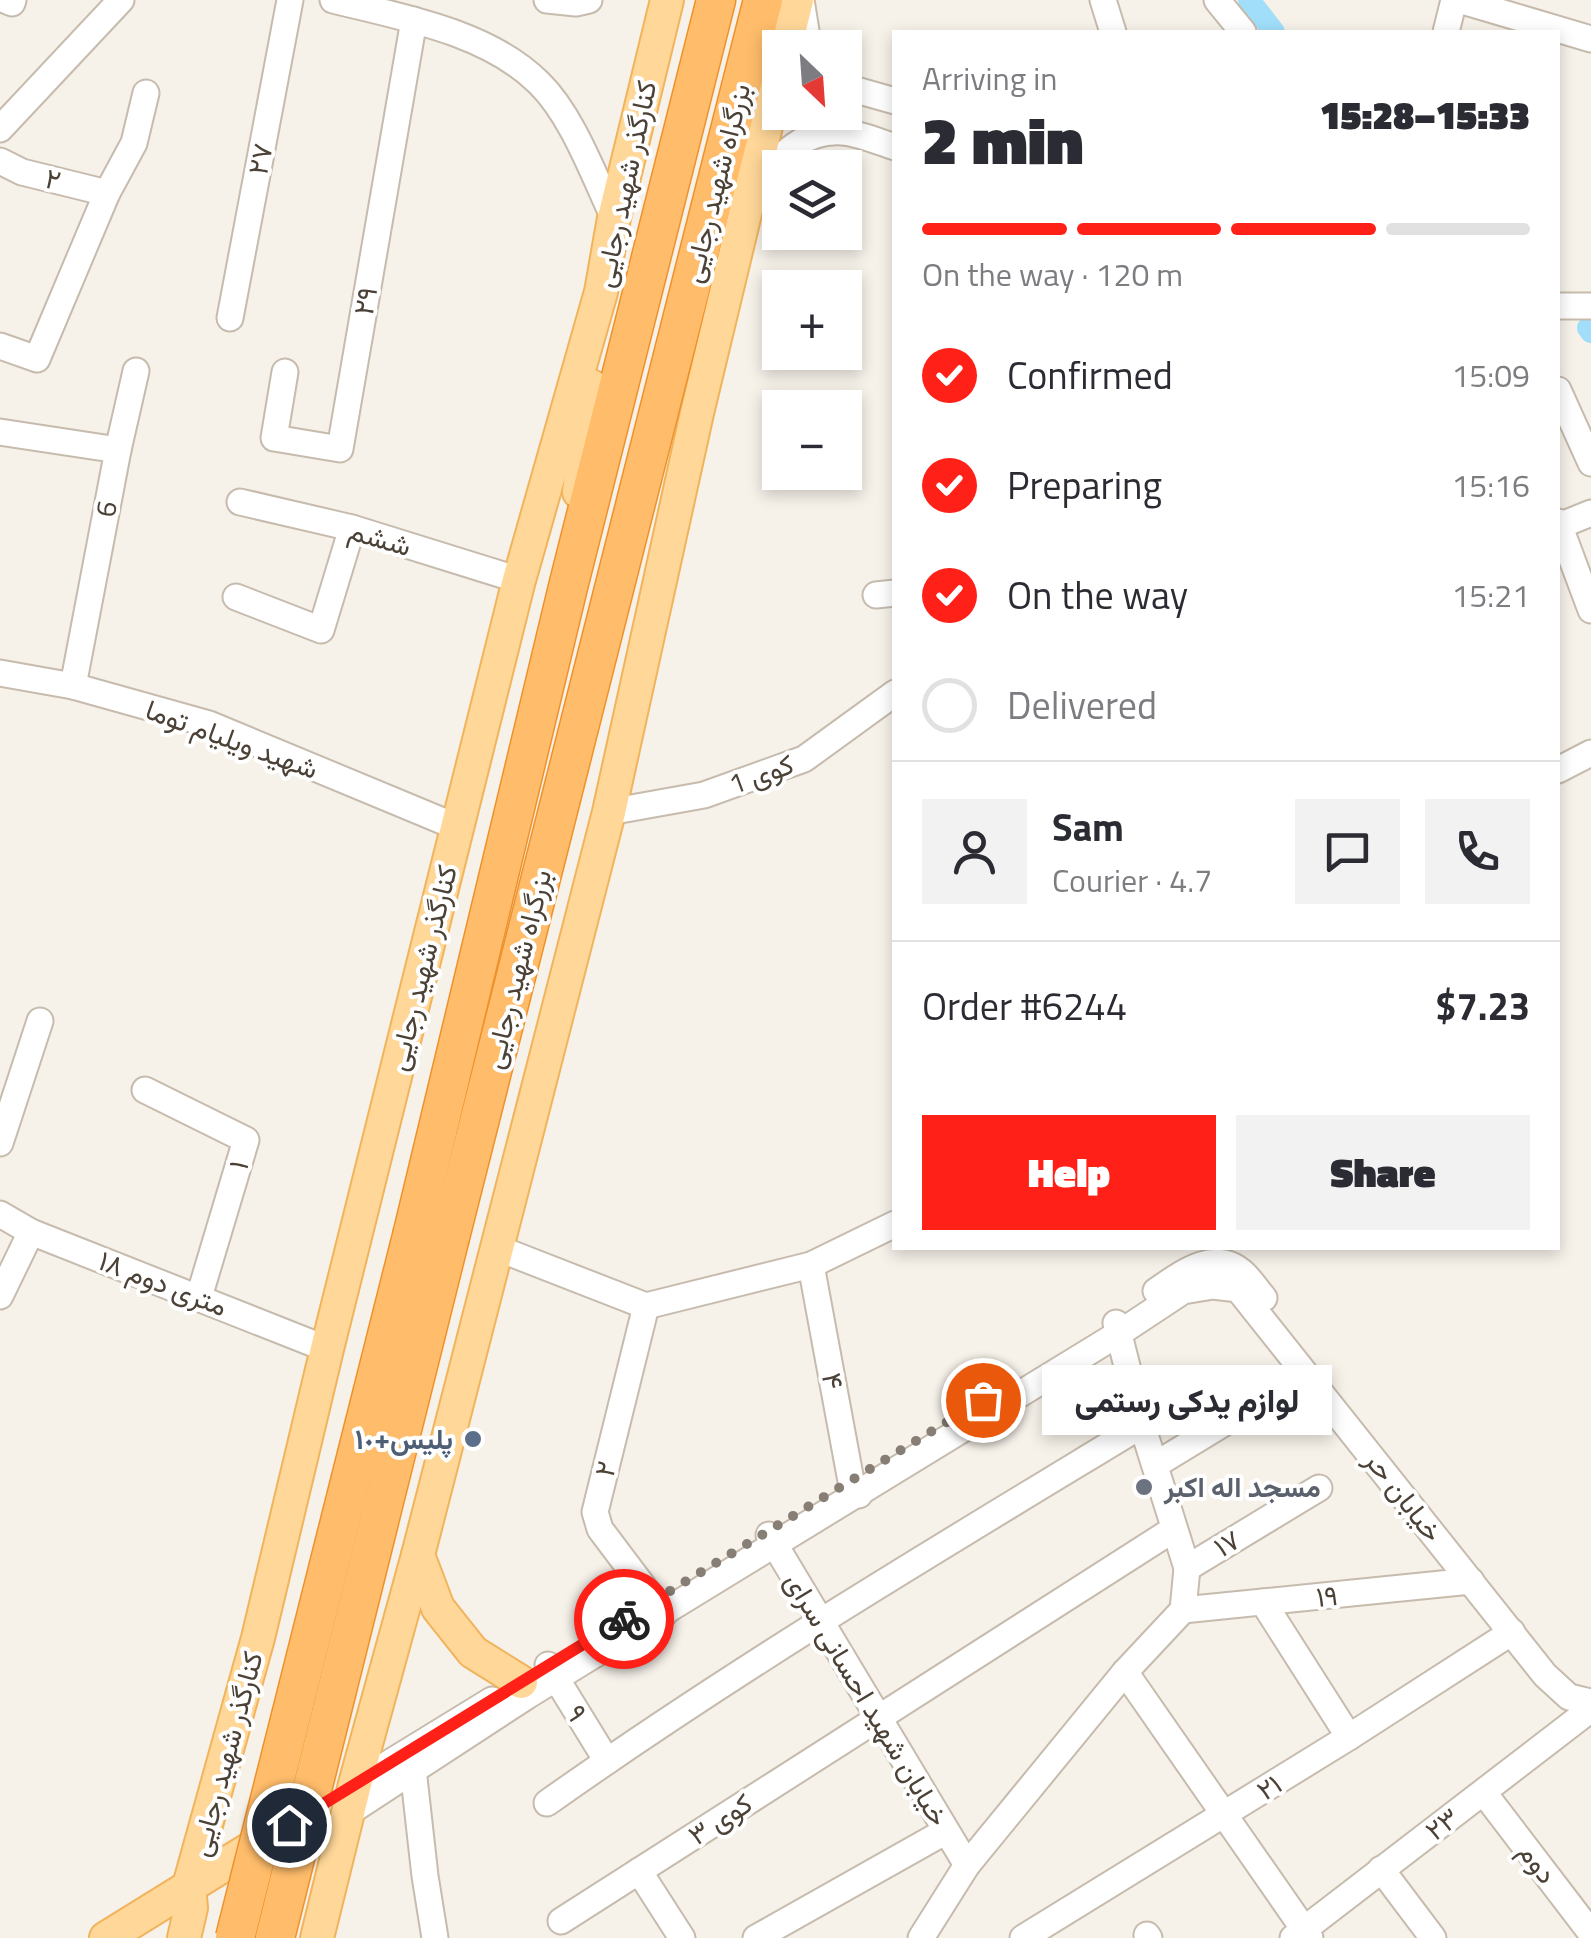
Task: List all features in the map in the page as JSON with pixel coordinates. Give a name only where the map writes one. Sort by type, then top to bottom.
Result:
[{"type":"highway","name":"بزرگراه شهید رجایی","points":[[235,1938],[716,0]]},
{"type":"highway","name":"بزرگراه شهید رجایی","points":[[275,1938],[763,0]]},
{"type":"main road","name":"کنارگذر شهید رجایی","points":[[188,1911],[519,580],[601,292],[614,218],[667,0]]},
{"type":"main road","points":[[790,30],[799,0]]},
{"type":"main road","points":[[317,1938],[609,812],[764,130]]},
{"type":"main road","points":[[568,588],[601,292]]},
{"type":"main road","points":[[577,731],[697,413]]},
{"type":"main road","points":[[418,1555],[438,1608],[473,1652],[542,1675]]},
{"type":"main road","points":[[258,1638],[274,1677],[311,1700],[353,1697],[386,1670]]},
{"type":"main road","points":[[144,1938],[353,1798]]},
{"type":"main road","points":[[106,1938],[188,1911]]},
{"type":"street","points":[[4,0],[13,0]]},
{"type":"street","points":[[0,129],[121,0]]},
{"type":"street","name":"۲۷","points":[[230,318],[290,0]]},
{"type":"street","points":[[333,0],[414,20],[492,47],[540,83],[572,128],[614,218]]},
{"type":"street","points":[[546,0],[588,0]]},
{"type":"street","points":[[799,0],[805,30]]},
{"type":"street","points":[[1103,0],[1112,30]]},
{"type":"street","points":[[1217,0],[1241,30]]},
{"type":"street","points":[[1447,30],[1457,0],[1591,39]]},
{"type":"street","name":"۲۹","points":[[285,372],[274,438],[340,449],[414,20]]},
{"type":"street","points":[[862,90],[892,100]]},
{"type":"street","points":[[0,346],[37,359],[107,193],[134,143],[146,93]]},
{"type":"street","points":[[749,191],[784,152],[812,136],[842,132],[892,146]]},
{"type":"street","name":"۲","points":[[0,161],[22,172],[107,193]]},
{"type":"street","points":[[1560,306],[1591,306]]},
{"type":"street","name":"6","points":[[73,686],[136,371]]},
{"type":"street","points":[[1560,394],[1591,463]]},
{"type":"street","points":[[0,432],[118,450]]},
{"type":"street","name":"ششم","points":[[240,502],[352,528],[519,580]]},
{"type":"street","points":[[1560,523],[1591,513]]},
{"type":"street","points":[[236,597],[321,630],[352,528]]},
{"type":"street","points":[[1560,528],[1584,573],[1591,610]]},
{"type":"street","name":"شهید ویلیام توما","points":[[0,673],[73,686],[210,724],[457,827]]},
{"type":"street","name":"کوی 1","points":[[609,812],[704,795],[804,759],[892,695]]},
{"type":"street","points":[[1560,769],[1591,753]]},
{"type":"street","points":[[0,1144],[40,1021]]},
{"type":"street","name":"۱","points":[[146,1090],[246,1140],[199,1297]]},
{"type":"street","name":"۱۸ متری دوم","points":[[0,1214],[31,1232],[327,1349]]},
{"type":"street","points":[[497,1248],[646,1306],[812,1265],[892,1225]]},
{"type":"street","points":[[0,1296],[31,1232]]},
{"type":"street","name":"خیابان حر","points":[[353,1798],[542,1675],[1117,1326],[1184,1270],[1204,1262],[1223,1263],[1241,1270],[1556,1666],[1591,1685]]},
{"type":"street","name":"۴","points":[[812,1265],[855,1488]]},
{"type":"street","name":"خیابان حر","points":[[1184,1270],[1213,1286],[1238,1289],[1545,1675],[1569,1697],[1591,1706]]},
{"type":"street","name":"۲","points":[[646,1306],[594,1512],[600,1529],[658,1607]]},
{"type":"street","points":[[920,1938],[966,1866],[1182,1610],[1187,1568],[1142,1425],[1117,1326]]},
{"type":"street","points":[[1155,1465],[1266,1398]]},
{"type":"street","points":[[548,1803],[820,1622],[1142,1425]]},
{"type":"street","name":"۱۷","points":[[1187,1568],[1319,1488]]},
{"type":"street","name":"کوی ۳","points":[[561,1921],[1174,1529]]},
{"type":"street","name":"خیابان شهید احسانی سرای","points":[[771,1539],[966,1866]]},
{"type":"street","name":"۱۹","points":[[1182,1610],[1470,1581]]},
{"type":"street","points":[[1263,1602],[1350,1737]]},
{"type":"street","name":"۲۱","points":[[1023,1938],[1350,1737],[1512,1632]]},
{"type":"street","points":[[1126,1672],[1225,1814],[1302,1935]]},
{"type":"street","name":"خیابان حر","points":[[412,1761],[542,1675]]},
{"type":"street","name":"۹","points":[[542,1675],[607,1761]]},
{"type":"street","name":"۲۳","points":[[1302,1935],[1591,1706]]},
{"type":"street","points":[[412,1761],[435,1938]]},
{"type":"street","name":"دوم","points":[[1484,1792],[1591,1933]]},
{"type":"street","points":[[756,1938],[946,1832]]},
{"type":"street","points":[[1382,1870],[1433,1938]]},
{"type":"street","points":[[639,1872],[682,1938]]},
{"type":"waterway","points":[[1249,0],[1272,30]]},
{"type":"waterway","points":[[1588,328],[1591,332]]},
{"type":"way so far","points":[[624,1619],[983,1400]]},
{"type":"place","name":"لوازم یدکی رستمی","points":[[983,1400]]},
{"type":"place","name":"پلیس+١٠","points":[[473,1439]]},
{"type":"place","name":"مسجد اله اکبر","points":[[1144,1487]]},
{"type":"route","points":[[289,1825],[624,1619]]}]
